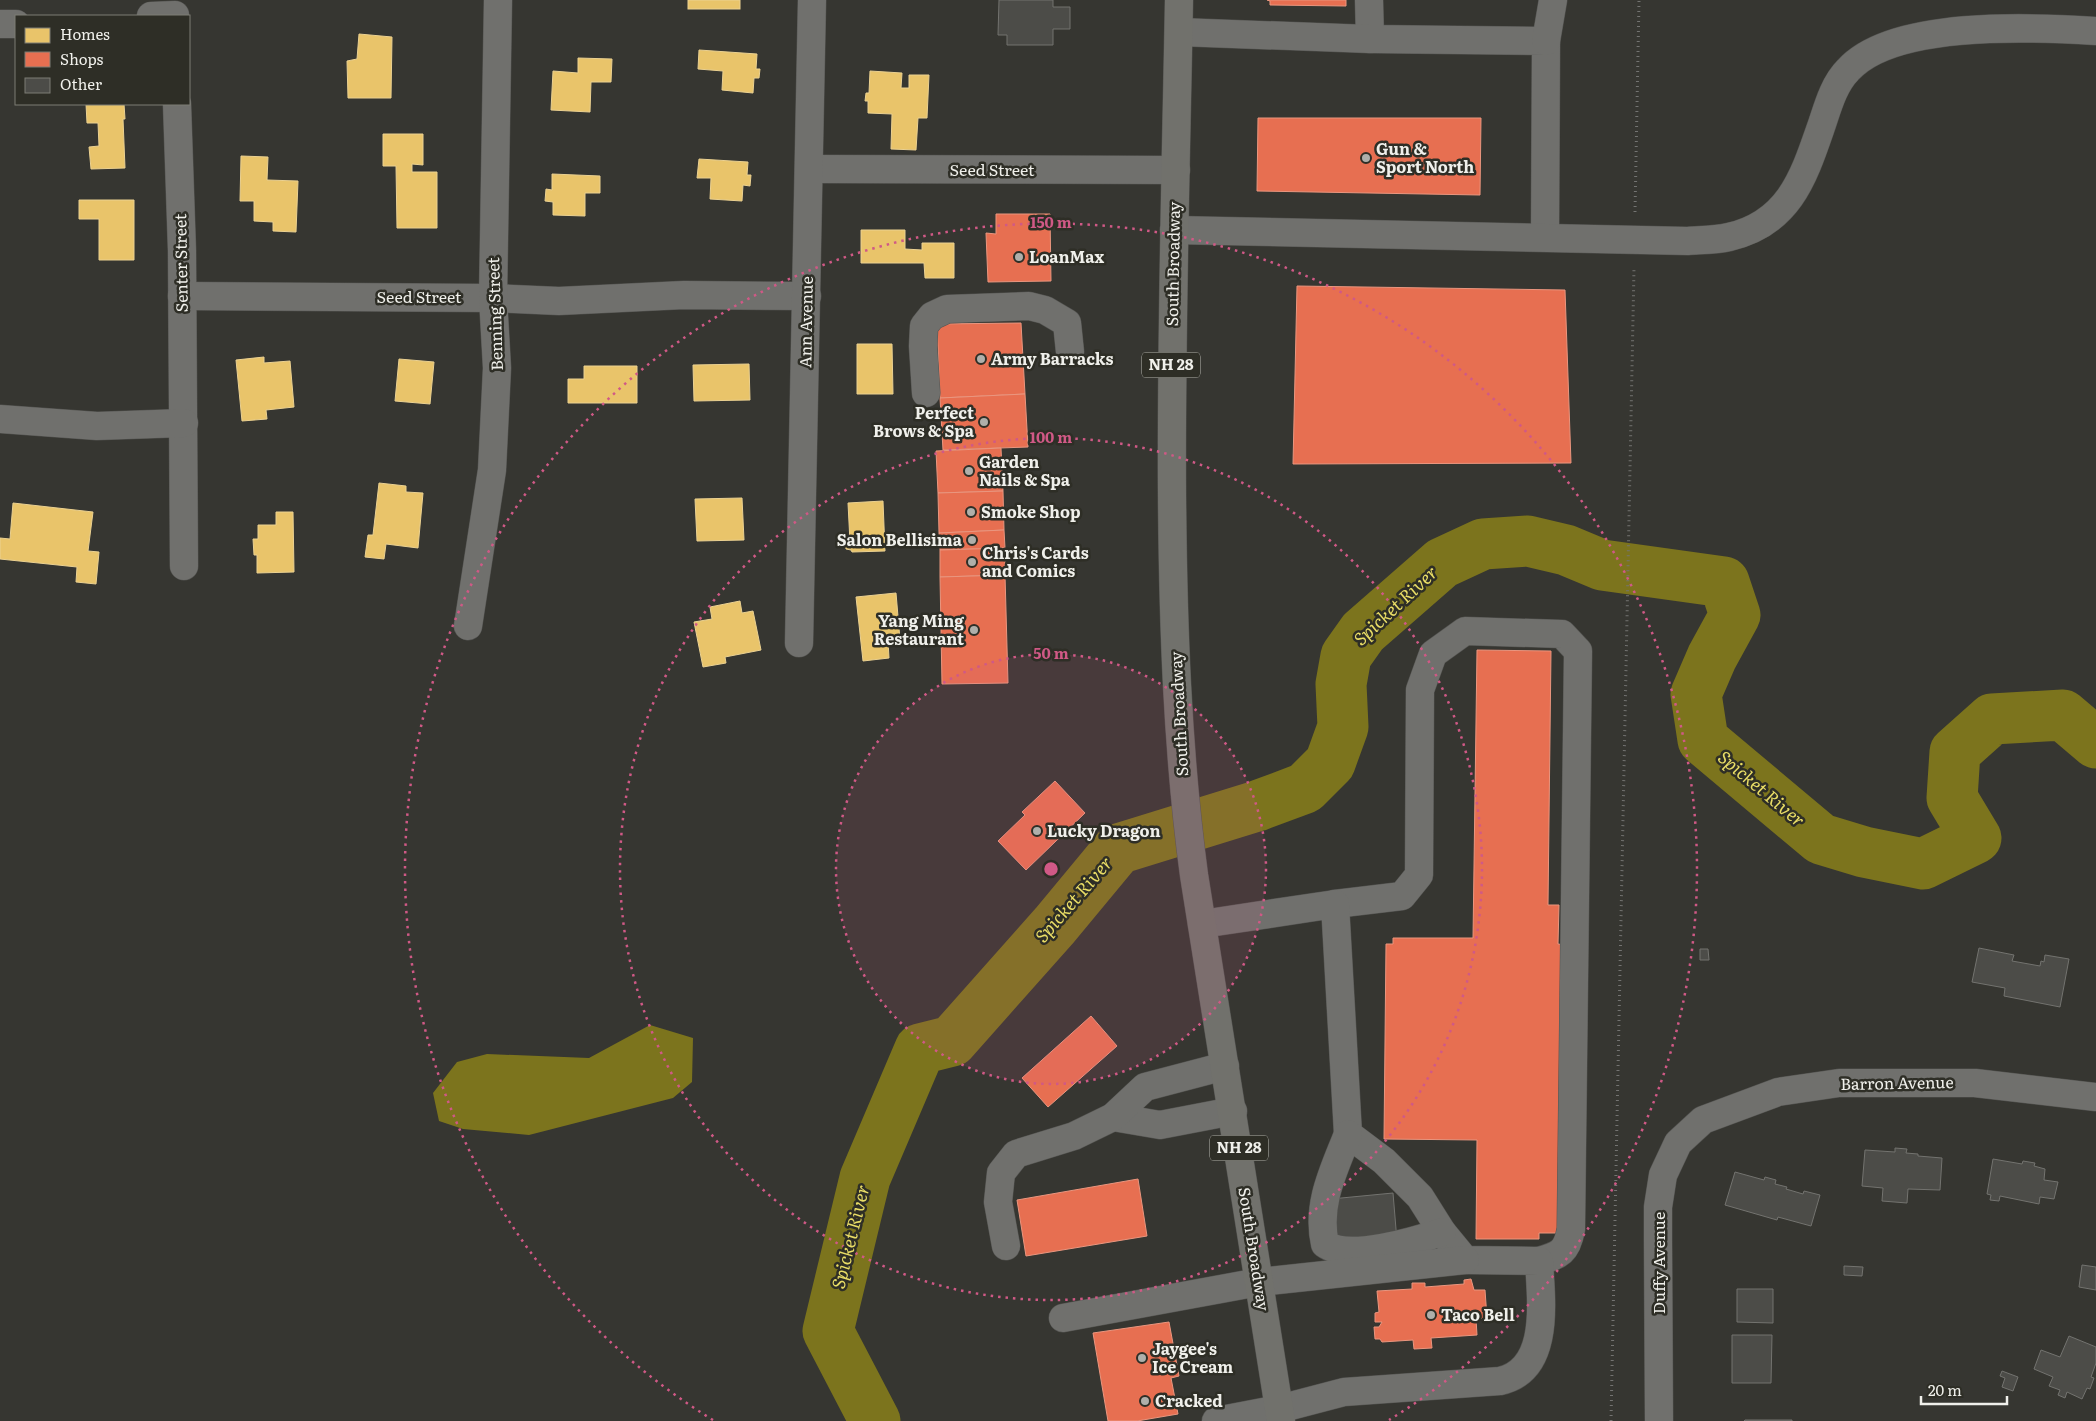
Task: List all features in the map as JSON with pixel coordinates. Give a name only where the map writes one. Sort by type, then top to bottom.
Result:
[{"type":"main road","name":"South Broadway","points":[[1180,0],[1171,349],[1173,552],[1178,730],[1184,805],[1194,875],[1226,1066],[1280,1415]]},
{"type":"street","name":"Benning Street","points":[[468,626],[492,470],[497,368],[493,298],[498,0]]},
{"type":"street","name":"Ann Avenue","points":[[799,643],[812,0]]},
{"type":"street","points":[[1369,0],[1370,39]]},
{"type":"street","points":[[1545,237],[1546,41],[1553,0]]},
{"type":"street","points":[[0,24],[15,24]]},
{"type":"street","points":[[1174,230],[1688,241],[1728,238],[1756,229],[1781,211],[1796,188],[1809,160],[1835,89],[1848,69],[1866,56],[1888,44],[1913,37],[2027,28],[2096,31]]},
{"type":"street","points":[[1179,32],[1370,39],[1546,41]]},
{"type":"street","name":"Senter Street","points":[[177,105],[182,251],[184,566]]},
{"type":"street","name":"Seed Street","points":[[809,168],[1176,170]]},
{"type":"street","name":"Seed Street","points":[[182,296],[493,298],[560,301],[684,296],[807,296]]},
{"type":"street","points":[[926,393],[923,346],[924,326],[932,316],[947,309],[1029,306],[1045,310],[1067,323],[1070,352]]},
{"type":"street","points":[[0,419],[97,426],[184,423]]},
{"type":"street","points":[[1063,1318],[1259,1282],[1465,1260],[1539,1261],[1562,1252],[1569,1242],[1571,1229],[1578,651],[1562,634],[1465,631],[1433,654],[1420,690],[1419,875],[1402,896],[1202,924]]},
{"type":"street","points":[[1335,904],[1348,1134],[1323,1201],[1324,1244],[1332,1250],[1342,1251],[1396,1246],[1442,1232]]},
{"type":"street","points":[[1006,1246],[998,1202],[1001,1173],[1016,1154],[1074,1136],[1113,1117],[1145,1087],[1226,1066]]},
{"type":"street","name":"Barron Avenue","points":[[1703,1120],[1778,1092],[1838,1083],[1975,1083],[2096,1097]]},
{"type":"street","points":[[1113,1117],[1160,1125],[1233,1111]]},
{"type":"street","name":"Duffy Avenue","points":[[1659,1421],[1658,1208],[1663,1175],[1678,1143],[1703,1120]]},
{"type":"street","points":[[1348,1134],[1384,1160],[1420,1197],[1442,1232],[1465,1260]]},
{"type":"street","points":[[1216,1421],[1280,1415],[1344,1392],[1500,1381],[1512,1378],[1524,1370],[1532,1355],[1539,1334],[1542,1316],[1539,1261]]},
{"type":"path","points":[[1610,1421],[1627,526]]},
{"type":"shaded area","points":[[650,1025],[693,1038],[692,1082],[673,1098],[529,1135],[463,1129],[439,1121],[433,1093],[457,1062],[487,1054],[589,1058]]},
{"type":"building: Homes","points":[[688,0],[740,0],[740,9],[688,9]]},
{"type":"building: Homes","points":[[359,34],[392,37],[391,98],[348,98],[347,61],[357,59]]},
{"type":"building: Homes","points":[[699,50],[757,54],[756,69],[760,69],[759,78],[754,78],[753,93],[722,90],[723,71],[698,69]]},
{"type":"building: Homes","points":[[578,58],[612,59],[611,82],[591,82],[590,112],[551,110],[553,71],[578,73]]},
{"type":"building: Homes","points":[[870,71],[902,73],[901,88],[909,88],[909,75],[929,75],[927,118],[918,118],[916,150],[891,149],[892,114],[868,113],[868,101],[865,101],[866,93],[869,93]]},
{"type":"building: Homes","points":[[86,105],[124,105],[125,168],[91,169],[89,147],[99,146],[98,123],[87,123]]},
{"type":"building: Homes","points":[[383,134],[423,134],[423,165],[412,164],[412,172],[437,172],[437,228],[397,228],[396,166],[383,166]]},
{"type":"building: Homes","points":[[241,156],[268,157],[267,180],[298,181],[296,232],[273,231],[273,222],[254,221],[254,201],[240,201]]},
{"type":"building: Homes","points":[[699,159],[748,162],[747,175],[751,175],[750,186],[743,185],[742,201],[710,199],[711,178],[697,178]]},
{"type":"building: Homes","points":[[552,174],[600,176],[600,193],[585,193],[585,216],[553,215],[553,202],[545,201],[546,189],[552,190]]},
{"type":"building: Homes","points":[[79,200],[134,200],[134,260],[99,260],[99,219],[79,219]]},
{"type":"building: Homes","points":[[861,230],[905,230],[905,249],[922,250],[922,243],[954,243],[954,278],[925,278],[924,263],[861,263]]},
{"type":"building: Homes","points":[[857,344],[892,344],[893,394],[857,394]]},
{"type":"building: Homes","points":[[264,357],[264,363],[290,361],[294,407],[266,410],[267,419],[242,421],[236,360]]},
{"type":"building: Homes","points":[[399,359],[434,362],[430,404],[395,401]]},
{"type":"building: Homes","points":[[749,364],[750,400],[694,401],[693,365]]},
{"type":"building: Homes","points":[[584,366],[637,366],[637,403],[568,403],[568,379],[584,379]]},
{"type":"building: Homes","points":[[379,483],[406,486],[406,492],[423,493],[418,548],[386,544],[384,559],[365,557],[368,535],[373,535]]},
{"type":"building: Homes","points":[[742,498],[744,540],[697,541],[695,499]]},
{"type":"building: Homes","points":[[883,501],[885,551],[852,552],[846,549],[845,542],[850,542],[848,503]]},
{"type":"building: Homes","points":[[13,503],[93,512],[88,551],[99,552],[96,584],[76,582],[77,567],[0,559],[0,538],[10,539]]},
{"type":"building: Homes","points":[[276,512],[293,512],[294,572],[257,573],[257,555],[254,555],[253,539],[258,539],[258,525],[276,525]]},
{"type":"building: Homes","points":[[896,593],[900,640],[888,641],[889,658],[863,661],[856,597]]},
{"type":"building: Homes","points":[[740,601],[742,613],[753,611],[761,650],[725,657],[726,663],[703,667],[694,622],[712,619],[710,607]]},
{"type":"building: Shops","points":[[1267,0],[1346,0],[1346,6],[1270,5],[1270,1]]},
{"type":"building: Shops","points":[[1258,118],[1481,118],[1480,195],[1257,191]]},
{"type":"building: Shops","name":"LoanMax","points":[[996,214],[1050,214],[1051,281],[988,282],[986,233],[996,234]]},
{"type":"building: Shops","points":[[1297,286],[1565,290],[1571,463],[1293,464]]},
{"type":"building: Shops","name":"Army Barracks","points":[[1021,323],[1025,394],[940,398],[937,324]]},
{"type":"building: Shops","name":"Perfect Brows & Spa","points":[[1025,394],[1028,447],[943,450],[940,398]]},
{"type":"building: Shops","name":"Garden Nails & Spa","points":[[1001,448],[1003,491],[938,493],[936,451]]},
{"type":"building: Shops","name":"Smoke Shop","points":[[1003,491],[1004,530],[939,533],[938,493]]},
{"type":"building: Shops","name":"Salon Bellisima","points":[[1004,530],[1005,548],[940,550],[939,533]]},
{"type":"building: Shops","name":"Chris's Cards and Comics","points":[[1005,548],[1005,575],[940,577],[940,550]]},
{"type":"building: Shops","name":"Yang Ming Restaurant","points":[[1005,575],[1008,683],[942,684],[940,577]]},
{"type":"building: Shops","points":[[1477,650],[1551,651],[1548,905],[1559,905],[1558,944],[1565,945],[1563,1233],[1539,1233],[1539,1239],[1476,1239],[1477,1140],[1384,1139],[1386,944],[1393,944],[1393,938],[1473,938]]},
{"type":"building: Shops","name":"Lucky Dragon","points":[[1055,781],[1085,813],[1026,870],[998,841],[1025,815],[1022,812]]},
{"type":"building: Shops","points":[[1091,1016],[1117,1046],[1048,1107],[1022,1078]]},
{"type":"building: Shops","points":[[1138,1179],[1147,1236],[1026,1256],[1017,1200]]},
{"type":"building: Shops","name":"Taco Bell","points":[[1471,1279],[1474,1290],[1485,1290],[1487,1318],[1476,1319],[1477,1335],[1431,1338],[1432,1348],[1414,1349],[1413,1340],[1382,1342],[1380,1339],[1375,1339],[1374,1327],[1379,1327],[1382,1322],[1375,1322],[1375,1313],[1379,1312],[1377,1291],[1412,1289],[1412,1283],[1425,1283],[1425,1287],[1464,1284],[1464,1280]]},
{"type":"building: Shops","points":[[1169,1322],[1179,1376],[1171,1378],[1178,1414],[1137,1421],[1108,1421],[1093,1333]]},
{"type":"building: Other","points":[[999,0],[1053,0],[1053,7],[1070,7],[1070,29],[1053,29],[1053,45],[1007,45],[1007,35],[998,35]]},
{"type":"building: Other","points":[[1979,948],[2014,955],[2012,961],[2040,966],[2041,961],[2044,962],[2045,955],[2069,959],[2060,1007],[2004,996],[2005,988],[1972,982]]},
{"type":"building: Other","points":[[1700,949],[1708,949],[1709,960],[1700,960]]},
{"type":"building: Other","points":[[1895,1148],[1907,1149],[1906,1153],[1918,1154],[1918,1156],[1942,1158],[1940,1190],[1908,1189],[1907,1203],[1882,1201],[1883,1188],[1862,1186],[1865,1150],[1895,1152]]},
{"type":"building: Other","points":[[1993,1159],[2022,1164],[2023,1161],[2035,1163],[2034,1166],[2045,1169],[2044,1180],[2058,1182],[2054,1199],[2040,1197],[2039,1204],[2000,1196],[1999,1201],[1990,1200],[1991,1195],[1987,1194]]},
{"type":"building: Other","points":[[1735,1172],[1764,1180],[1765,1177],[1776,1180],[1775,1184],[1803,1194],[1804,1191],[1820,1195],[1811,1226],[1778,1217],[1777,1220],[1725,1205]]},
{"type":"building: Other","points":[[1393,1193],[1397,1241],[1336,1247],[1331,1199]]},
{"type":"building: Other","points":[[2082,1265],[2096,1267],[2096,1290],[2079,1287]]},
{"type":"building: Other","points":[[1844,1266],[1863,1267],[1862,1276],[1844,1275]]},
{"type":"building: Other","points":[[1737,1289],[1773,1289],[1773,1323],[1737,1322]]},
{"type":"building: Other","points":[[1732,1335],[1772,1335],[1771,1383],[1732,1383]]},
{"type":"building: Other","points":[[2069,1336],[2096,1347],[2096,1363],[2091,1377],[2094,1378],[2090,1389],[2087,1388],[2082,1399],[2067,1392],[2065,1398],[2058,1395],[2060,1390],[2049,1386],[2053,1377],[2034,1369],[2041,1350],[2060,1357]]},
{"type":"building: Other","points":[[2002,1371],[2018,1377],[2013,1391],[2002,1387],[2005,1378],[2000,1376]]},
{"type":"building: Other","points":[[1792,1420],[1792,1421],[1744,1421]]},
{"type":"waterway","name":"Spicket River","points":[[875,1421],[828,1331],[865,1178],[920,1049],[952,1041],[1055,925],[1118,849],[1257,806],[1305,788],[1330,763],[1343,727],[1341,684],[1346,656],[1363,632],[1442,563],[1483,544],[1528,541],[1566,550],[1602,565],[1724,582],[1735,615],[1712,657],[1696,694],[1703,740],[1821,839],[1864,852],[1923,864],[1976,838],[1952,798],[1955,752],[1992,719],[2063,715],[2096,743]]},
{"type":"place","name":"Gun & Sport North","points":[[1366,158]]},
{"type":"place","name":"LoanMax","points":[[1019,257]]},
{"type":"place","name":"Army Barracks","points":[[981,359]]},
{"type":"place","name":"Perfect Brows & Spa","points":[[984,422]]},
{"type":"place","name":"Garden Nails & Spa","points":[[969,471]]},
{"type":"place","name":"Smoke Shop","points":[[971,512]]},
{"type":"place","name":"Salon Bellisima","points":[[972,540]]},
{"type":"place","name":"Chris's Cards and Comics","points":[[972,562]]},
{"type":"place","name":"Yang Ming Restaurant","points":[[974,630]]},
{"type":"place","name":"Lucky Dragon","points":[[1037,831]]},
{"type":"place","name":"Taco Bell","points":[[1431,1315]]},
{"type":"place","name":"Jaygee's Ice Cream","points":[[1142,1358]]},
{"type":"place","name":"Cracked","points":[[1145,1401]]}]
